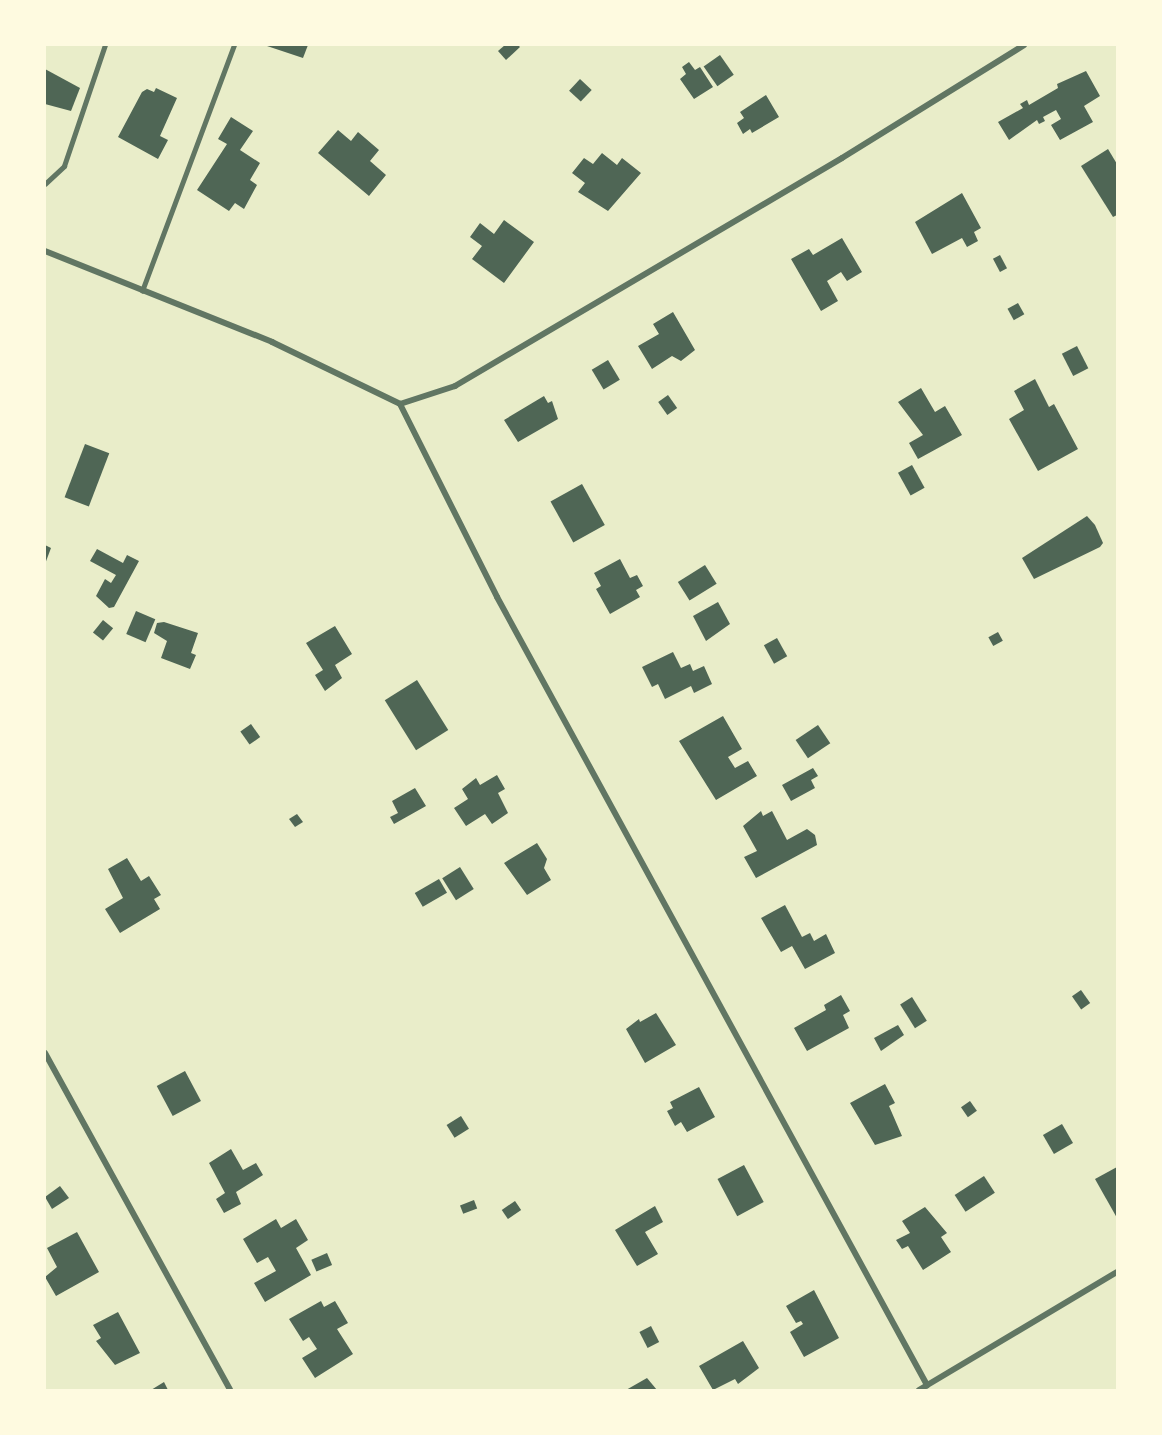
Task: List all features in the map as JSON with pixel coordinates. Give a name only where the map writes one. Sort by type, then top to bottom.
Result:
[{"type":"street","points":[[400,404],[455,386],[842,158],[1024,45]]},
{"type":"street","points":[[45,251],[272,342],[400,404],[497,597],[927,1385]]},
{"type":"street","points":[[45,1053],[230,1390]]},
{"type":"street","points":[[919,1390],[1117,1272]]},
{"type":"lane","points":[[45,184],[64,166],[105,45]]},
{"type":"lane","points":[[142,291],[234,45]]},
{"type":"building","points":[[264,45],[308,45],[303,58]]},
{"type":"building","points":[[505,45],[520,47],[506,60],[498,51]]},
{"type":"building","points":[[720,55],[734,75],[717,86],[704,66]]},
{"type":"building","points":[[689,62],[695,70],[700,67],[713,87],[694,99],[680,79],[686,74],[682,67]]},
{"type":"building","points":[[45,69],[80,88],[71,111],[45,104]]},
{"type":"building","points":[[1086,71],[1100,96],[1084,106],[1093,122],[1060,140],[1051,125],[1061,119],[1056,110],[1043,117],[1045,121],[1039,124],[1037,120],[1009,140],[998,122],[1023,108],[1020,104],[1027,100],[1029,105],[1058,88],[1057,84]]},
{"type":"building","points":[[580,79],[592,90],[581,102],[569,91]]},
{"type":"building","points":[[156,88],[177,98],[160,136],[168,140],[158,159],[118,137],[142,92],[147,89],[154,92]]},
{"type":"building","points":[[766,95],[779,117],[752,133],[750,129],[743,134],[737,123],[744,118],[740,112]]},
{"type":"building","points":[[231,117],[253,131],[240,150],[260,163],[250,180],[257,185],[244,209],[235,203],[229,211],[197,190],[227,144],[218,139]]},
{"type":"building","points":[[338,130],[351,141],[358,132],[379,150],[370,161],[386,175],[369,196],[318,153]]},
{"type":"building","points":[[1108,149],[1117,164],[1117,215],[1113,217],[1081,166]]},
{"type":"building","points":[[602,153],[617,165],[622,158],[641,173],[608,211],[578,192],[585,183],[572,173],[584,158],[593,164]]},
{"type":"building","points":[[962,193],[981,228],[974,232],[978,241],[967,247],[962,238],[932,254],[915,222]]},
{"type":"building","points":[[504,220],[534,242],[504,283],[472,259],[482,246],[470,237],[480,223],[494,234]]},
{"type":"building","points":[[842,238],[862,272],[847,281],[841,272],[827,281],[838,301],[821,311],[791,259],[809,249],[813,255]]},
{"type":"building","points":[[1000,255],[1007,268],[1000,272],[993,259]]},
{"type":"building","points":[[1018,303],[1024,314],[1014,320],[1008,309]]},
{"type":"building","points":[[673,312],[695,350],[681,361],[672,356],[652,369],[638,346],[659,334],[653,324]]},
{"type":"building","points":[[1077,346],[1088,368],[1073,376],[1062,354]]},
{"type":"building","points":[[608,360],[620,380],[604,390],[592,370]]},
{"type":"building","points":[[1035,379],[1049,407],[1054,404],[1078,449],[1038,471],[1009,419],[1024,410],[1014,391]]},
{"type":"building","points":[[921,388],[935,412],[945,406],[962,435],[918,459],[909,443],[923,435],[898,402]]},
{"type":"building","points":[[668,395],[677,408],[667,415],[658,402]]},
{"type":"building","points":[[544,396],[548,403],[552,401],[558,419],[518,442],[504,420]]},
{"type":"building","points":[[85,444],[109,453],[89,507],[65,497]]},
{"type":"building","points":[[912,465],[925,488],[911,495],[898,473]]},
{"type":"building","points":[[582,484],[605,525],[573,543],[551,501]]},
{"type":"building","points":[[1087,516],[1095,525],[1103,543],[1100,547],[1034,579],[1022,558]]},
{"type":"building","points":[[45,545],[51,548],[45,564]]},
{"type":"building","points":[[97,549],[123,563],[127,555],[139,561],[114,607],[109,608],[96,596],[105,579],[111,583],[116,575],[90,561]]},
{"type":"building","points":[[620,559],[630,578],[637,575],[643,586],[636,590],[640,597],[610,614],[596,589],[601,586],[594,573]]},
{"type":"building","points":[[705,565],[717,584],[690,601],[678,582]]},
{"type":"building","points":[[718,602],[730,624],[706,641],[693,616]]},
{"type":"building","points":[[136,611],[155,619],[146,642],[126,634]]},
{"type":"building","points":[[103,620],[113,628],[103,641],[93,632]]},
{"type":"building","points":[[164,622],[198,633],[191,653],[196,655],[190,669],[161,658],[167,641],[154,633],[157,623]]},
{"type":"building","points":[[335,626],[352,654],[335,665],[342,678],[325,691],[315,675],[323,670],[306,643]]},
{"type":"building","points":[[998,632],[1003,641],[993,646],[988,637]]},
{"type":"building","points":[[777,638],[787,656],[774,664],[764,645]]},
{"type":"building","points":[[673,652],[681,668],[690,664],[693,671],[704,666],[712,684],[694,693],[691,686],[665,699],[658,684],[652,687],[642,667]]},
{"type":"building","points":[[417,680],[448,730],[416,750],[385,700]]},
{"type":"building","points":[[723,716],[742,749],[728,757],[735,768],[748,761],[757,776],[716,800],[679,741]]},
{"type":"building","points":[[251,724],[260,737],[250,745],[240,731]]},
{"type":"building","points":[[818,725],[830,743],[808,758],[796,740]]},
{"type":"building","points":[[813,768],[818,776],[811,780],[815,788],[791,801],[782,785]]},
{"type":"building","points":[[497,775],[505,789],[498,793],[508,813],[492,824],[485,814],[466,826],[454,808],[468,799],[462,789],[476,778],[480,785]]},
{"type":"building","points":[[415,788],[426,806],[394,824],[390,817],[398,813],[392,801]]},
{"type":"building","points":[[761,811],[763,816],[772,811],[787,840],[807,829],[815,835],[817,845],[756,878],[744,857],[757,851],[743,826]]},
{"type":"building","points":[[297,814],[303,822],[295,827],[289,819]]},
{"type":"building","points":[[537,843],[547,859],[544,868],[551,880],[527,895],[504,863]]},
{"type":"building","points":[[127,858],[141,881],[149,876],[161,895],[154,899],[160,909],[120,933],[105,909],[123,898],[108,869]]},
{"type":"building","points":[[460,867],[474,889],[456,900],[442,878]]},
{"type":"building","points":[[439,879],[447,893],[423,907],[415,893]]},
{"type":"building","points":[[785,905],[802,937],[810,933],[814,941],[826,934],[835,953],[805,969],[792,946],[781,952],[761,918]]},
{"type":"building","points":[[1081,990],[1090,1003],[1081,1009],[1072,996]]},
{"type":"building","points":[[841,995],[850,1011],[843,1015],[849,1028],[807,1051],[794,1028],[826,1010],[824,1005]]},
{"type":"building","points":[[912,997],[927,1021],[915,1028],[900,1004]]},
{"type":"building","points":[[656,1013],[676,1045],[645,1063],[626,1029],[639,1019],[640,1022]]},
{"type":"building","points":[[898,1025],[904,1035],[881,1051],[874,1038]]},
{"type":"building","points":[[185,1071],[201,1101],[173,1116],[157,1086]]},
{"type":"building","points":[[885,1084],[895,1103],[889,1106],[902,1136],[875,1145],[850,1103]]},
{"type":"building","points":[[699,1087],[715,1117],[687,1132],[681,1122],[675,1126],[667,1111],[673,1108],[670,1102]]},
{"type":"building","points":[[970,1101],[977,1111],[968,1117],[961,1107]]},
{"type":"building","points":[[461,1116],[469,1129],[455,1138],[447,1125]]},
{"type":"building","points":[[1062,1124],[1073,1143],[1054,1154],[1043,1135]]},
{"type":"building","points":[[231,1149],[243,1170],[256,1163],[263,1175],[236,1192],[241,1204],[224,1213],[216,1199],[225,1193],[209,1163]]},
{"type":"building","points":[[744,1165],[764,1202],[737,1216],[718,1179]]},
{"type":"building","points":[[1117,1167],[1117,1218],[1095,1179]]},
{"type":"building","points":[[984,1176],[995,1193],[966,1212],[955,1195]]},
{"type":"building","points":[[60,1186],[69,1198],[52,1209],[45,1197]]},
{"type":"building","points":[[474,1200],[477,1208],[463,1214],[460,1205]]},
{"type":"building","points":[[515,1201],[521,1210],[508,1219],[502,1210]]},
{"type":"building","points":[[655,1206],[663,1222],[645,1232],[658,1254],[637,1266],[615,1230]]},
{"type":"building","points":[[925,1207],[947,1233],[941,1237],[951,1252],[923,1270],[908,1246],[902,1249],[896,1240],[910,1233],[902,1221]]},
{"type":"building","points":[[276,1219],[281,1228],[296,1219],[308,1240],[296,1248],[311,1275],[265,1302],[254,1283],[276,1271],[268,1257],[257,1263],[243,1239]]},
{"type":"building","points":[[77,1232],[99,1272],[56,1296],[45,1277],[57,1267],[47,1248]]},
{"type":"building","points":[[327,1253],[332,1265],[316,1272],[311,1260]]},
{"type":"building","points":[[814,1290],[839,1338],[804,1357],[790,1332],[803,1324],[801,1321],[796,1323],[786,1306]]},
{"type":"building","points":[[321,1301],[324,1307],[335,1301],[348,1323],[337,1329],[353,1354],[315,1378],[302,1358],[317,1349],[309,1337],[303,1341],[289,1319]]},
{"type":"building","points":[[118,1312],[140,1353],[115,1365],[96,1341],[101,1338],[93,1325]]},
{"type":"building","points":[[651,1326],[659,1342],[648,1348],[639,1332]]},
{"type":"building","points":[[743,1341],[759,1368],[738,1384],[735,1379],[713,1390],[699,1366]]},
{"type":"building","points":[[647,1378],[657,1390],[626,1390]]},
{"type":"building","points":[[164,1382],[168,1390],[151,1390]]}]
